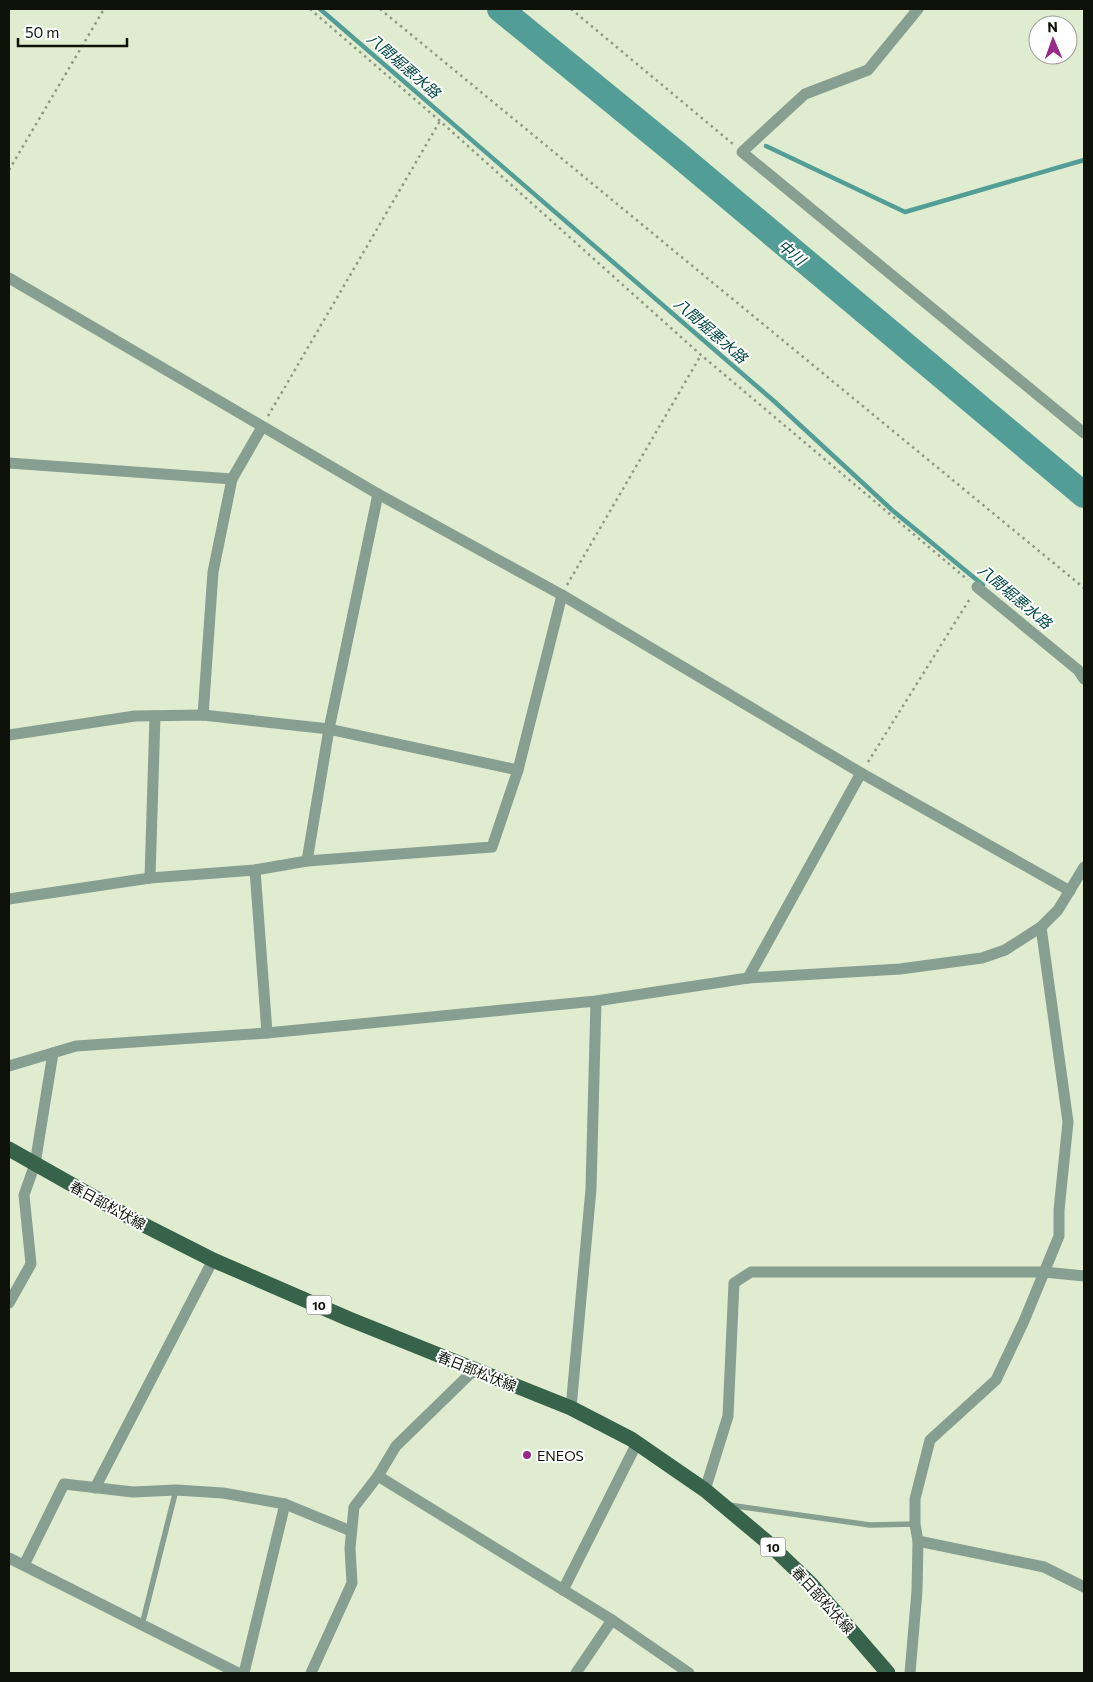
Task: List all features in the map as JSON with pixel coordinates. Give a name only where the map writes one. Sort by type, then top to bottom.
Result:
[{"type":"main road","name":"春日部松伏線","points":[[9,1150],[138,1222],[213,1260],[474,1370],[571,1408],[637,1443],[705,1490],[766,1541],[811,1584],[888,1673]]},
{"type":"street","points":[[918,9],[868,70],[805,94],[742,152],[1084,433]]},
{"type":"street","points":[[9,278],[262,427],[378,494],[562,595],[861,773],[1070,891]]},
{"type":"street","points":[[203,715],[213,572],[232,479],[262,427]]},
{"type":"street","points":[[9,463],[232,479]]},
{"type":"street","points":[[307,861],[329,729],[378,494]]},
{"type":"street","points":[[977,588],[1078,670],[1084,679]]},
{"type":"street","points":[[9,899],[150,878],[255,870],[307,861],[492,847],[518,770],[562,595]]},
{"type":"street","points":[[9,735],[135,716],[203,715],[329,729],[518,770]]},
{"type":"street","points":[[150,878],[155,716]]},
{"type":"street","points":[[748,978],[861,773]]},
{"type":"street","points":[[9,1066],[76,1046],[267,1033],[596,1001],[748,978],[900,969],[982,958],[1005,950],[1041,927],[1058,910],[1084,867]]},
{"type":"street","points":[[255,870],[267,1033]]},
{"type":"street","points":[[910,1673],[917,1591],[918,1542],[915,1524],[915,1499],[930,1440],[996,1380],[1024,1321],[1059,1236],[1059,1210],[1068,1122],[1041,927]]},
{"type":"street","points":[[571,1408],[591,1189],[596,1001]]},
{"type":"street","points":[[9,1303],[30,1264],[24,1195],[35,1164],[53,1052]]},
{"type":"street","points":[[95,1488],[213,1260]]},
{"type":"street","points":[[705,1490],[728,1416],[734,1283],[751,1272],[1044,1272],[1084,1276]]},
{"type":"street","points":[[311,1673],[352,1583],[350,1548],[354,1507],[378,1476],[396,1446],[474,1370]]},
{"type":"street","points":[[563,1590],[637,1443]]},
{"type":"street","points":[[378,1476],[612,1620],[689,1673]]},
{"type":"street","points":[[24,1565],[64,1484],[133,1492],[176,1490],[223,1493],[286,1504],[352,1531]]},
{"type":"street","points":[[244,1673],[286,1504]]},
{"type":"street","points":[[918,1542],[1044,1567],[1084,1587]]},
{"type":"street","points":[[9,1558],[238,1673]]},
{"type":"street","points":[[576,1673],[612,1620]]},
{"type":"lane","points":[[142,1625],[176,1490]]},
{"type":"lane","points":[[722,1504],[870,1524],[915,1524]]},
{"type":"path","points":[[9,170],[104,9]]},
{"type":"path","points":[[310,9],[440,121],[701,355],[977,588],[861,773]]},
{"type":"path","points":[[380,9],[1084,588]]},
{"type":"path","points":[[571,9],[742,152]]},
{"type":"path","points":[[262,427],[440,121]]},
{"type":"path","points":[[562,595],[701,355]]},
{"type":"waterway","name":"八間堀悪水路","points":[[320,9],[775,402],[892,510],[983,585]]},
{"type":"waterway","name":"中川","points":[[500,9],[675,152],[1084,495]]},
{"type":"waterway","points":[[766,146],[905,212],[1084,160]]},
{"type":"place","name":"ENEOS","points":[[527,1455]]}]
